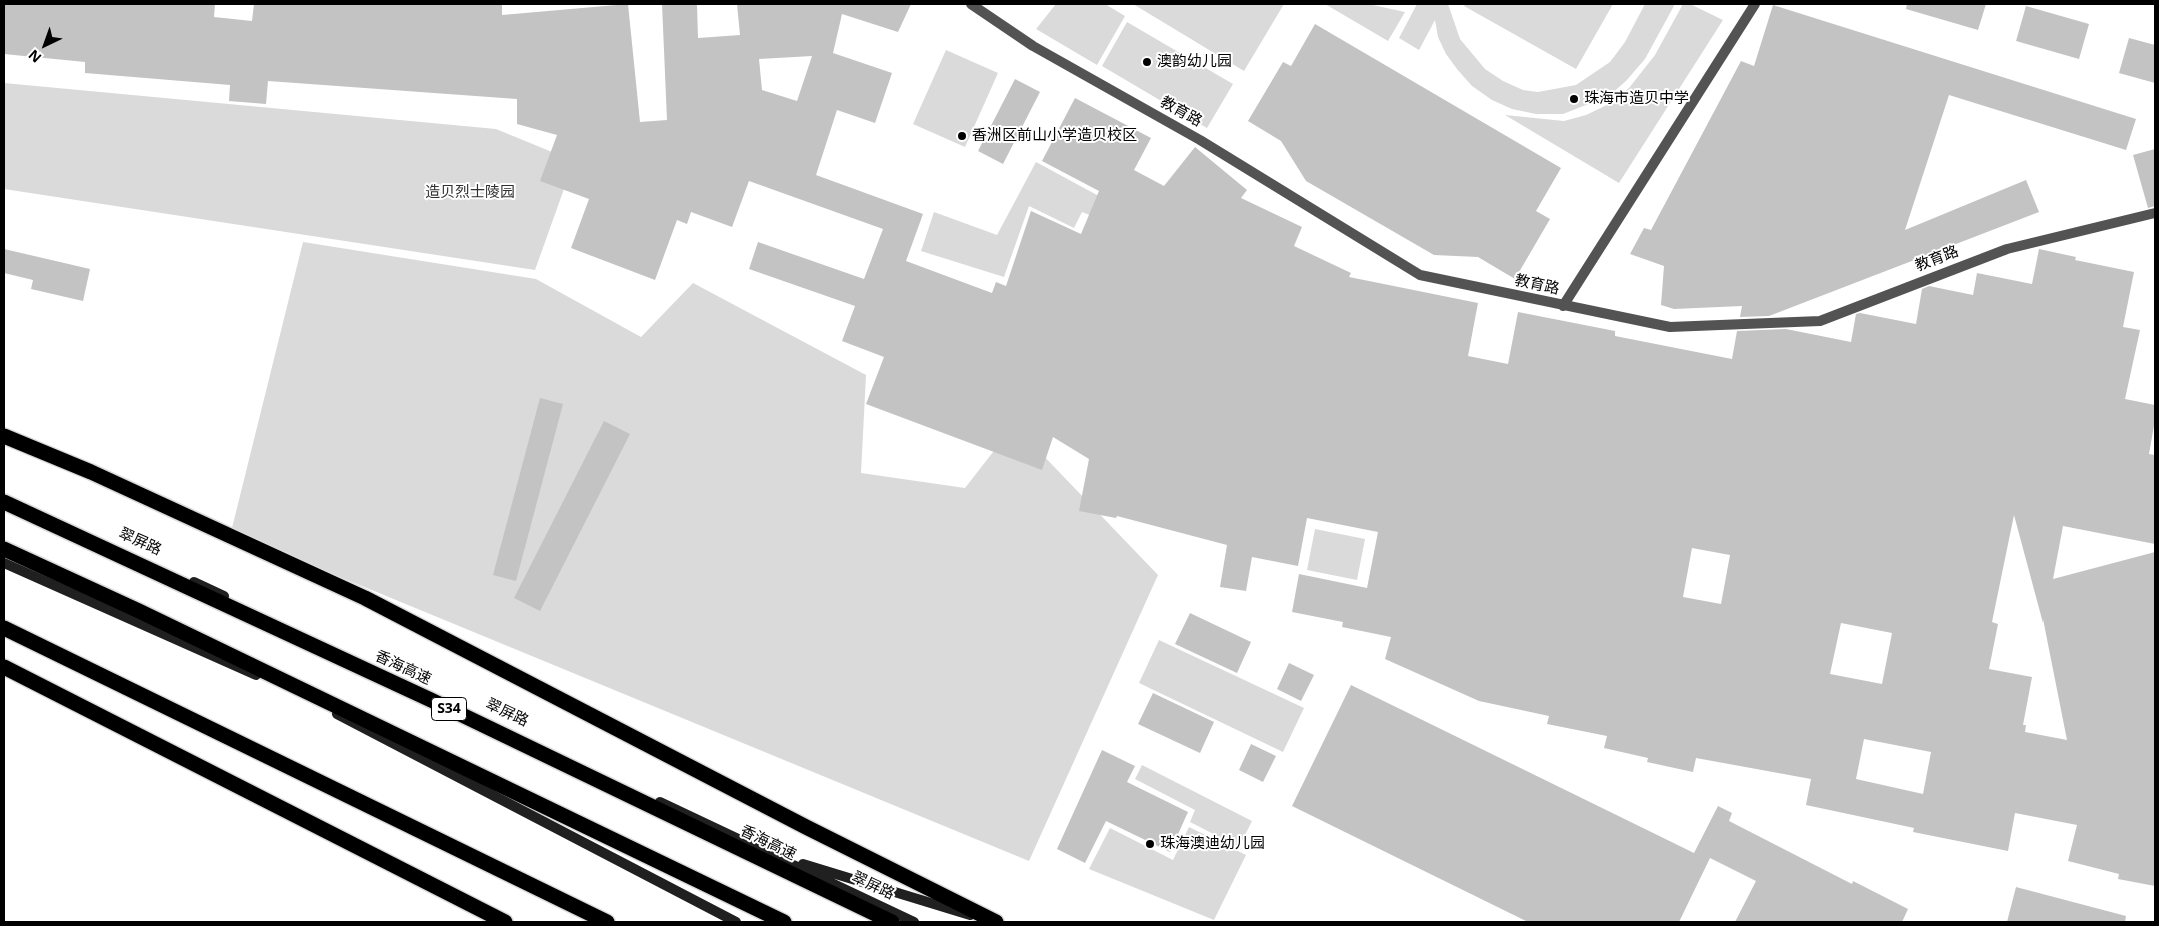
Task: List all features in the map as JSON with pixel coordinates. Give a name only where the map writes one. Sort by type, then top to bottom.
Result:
[{"type":"highway","points":[[4,436],[91,472],[365,598],[806,827],[994,922]]},
{"type":"highway","name":"香海高速","points":[[4,502],[431,700],[892,922]]},
{"type":"highway","points":[[4,549],[140,611],[784,922]]},
{"type":"highway","points":[[4,628],[607,922]]},
{"type":"highway","points":[[4,667],[505,922]]},
{"type":"main road","name":"翠屏路","points":[[4,498],[208,588],[914,922]]},
{"type":"main road","points":[[4,563],[297,694],[736,922]]},
{"type":"main road","points":[[767,853],[994,922]]},
{"type":"street","name":"教育路","points":[[971,4],[1032,46],[1200,140],[1420,275],[1670,327],[1820,320],[2007,249],[2155,212]]},
{"type":"street","points":[[1563,306],[1755,4]]},
{"type":"green space","points":[[1056,4],[1105,4],[1125,16],[1097,65],[1036,29]]},
{"type":"green space","points":[[1133,4],[1284,4],[1244,71]]},
{"type":"green space","points":[[1325,4],[1368,4],[1405,12],[1388,41]]},
{"type":"green space","points":[[1417,4],[1448,4],[1460,39],[1485,69],[1503,81],[1523,90],[1538,92],[1576,85],[1610,62],[1625,42],[1645,4],[1675,4],[1645,59],[1626,81],[1609,96],[1563,114],[1536,114],[1512,109],[1492,100],[1472,86],[1446,54],[1438,37],[1435,20],[1419,50],[1399,38]]},
{"type":"green space","points":[[1466,4],[1613,4],[1576,69],[1464,6]]},
{"type":"green space","points":[[1683,4],[1690,4],[1723,20],[1619,183],[1505,115],[1564,121],[1586,115],[1609,104],[1629,88],[1655,55]]},
{"type":"green space","points":[[1127,22],[1233,84],[1207,128],[1102,66]]},
{"type":"green space","points":[[946,50],[998,73],[965,147],[913,124]]},
{"type":"green space","name":"造贝烈士陵园","points":[[4,83],[496,129],[574,161],[535,270],[4,189]]},
{"type":"green space","points":[[1036,162],[1121,208],[1115,225],[1082,212],[1074,228],[1029,206],[1004,277],[921,251],[934,212],[997,235]]},
{"type":"green space","points":[[303,242],[536,279],[641,337],[693,283],[866,375],[861,473],[965,488],[1014,425],[1158,575],[1029,861],[231,532]]},
{"type":"green space","points":[[1315,529],[1365,539],[1357,580],[1307,570]]},
{"type":"green space","points":[[1159,640],[1304,708],[1283,752],[1139,683]]},
{"type":"green space","points":[[1142,765],[1252,821],[1239,847],[1190,822],[1195,810],[1135,779]]},
{"type":"green space","points":[[1189,827],[1246,855],[1214,920],[1089,869],[1110,828],[1173,860]]},
{"type":"building","points":[[4,4],[215,4],[214,17],[252,21],[254,4],[502,4],[502,15],[628,4],[640,122],[667,120],[662,4],[697,4],[698,38],[740,35],[737,4],[911,4],[898,32],[842,14],[833,53],[892,73],[875,123],[837,110],[816,175],[923,214],[906,261],[992,293],[996,282],[1006,286],[1031,211],[1081,234],[1099,191],[1042,161],[1075,98],[1151,138],[1134,170],[1164,186],[1195,147],[1247,190],[1241,198],[1302,227],[1294,246],[1351,273],[1349,277],[1478,303],[1468,356],[1508,364],[1518,312],[1615,331],[1615,336],[1732,359],[1737,331],[1786,329],[1851,342],[1856,314],[1860,313],[1916,324],[1922,289],[1929,286],[1973,295],[1977,273],[2032,284],[2039,249],[2076,257],[2075,260],[2134,272],[2123,327],[2140,330],[2125,399],[2155,405],[2155,420],[2149,454],[2155,455],[2155,544],[2063,526],[2053,579],[2155,552],[2155,886],[2118,879],[2119,874],[2068,861],[2077,825],[2015,813],[2008,851],[1913,832],[1914,828],[1806,805],[1811,779],[1696,758],[1693,772],[1647,762],[1648,758],[1604,748],[1607,736],[1547,724],[1549,716],[1479,701],[1385,659],[1391,637],[1342,627],[1343,622],[1292,612],[1299,574],[1367,588],[1378,532],[1307,518],[1298,566],[1252,557],[1246,591],[1220,587],[1227,545],[1117,516],[1116,518],[1079,511],[1089,459],[1053,437],[1042,470],[866,404],[884,357],[842,341],[855,306],[749,269],[758,242],[864,279],[883,229],[749,181],[732,227],[691,212],[687,224],[677,220],[655,280],[571,248],[589,199],[540,181],[557,135],[517,124],[517,99],[268,81],[266,104],[229,101],[230,85],[85,73],[85,62],[4,54]],"holes":[[[812,56],[797,101],[762,90],[759,59]],[[2014,515],[2043,623],[2043,619],[2067,740],[2025,732],[2026,725],[2023,725],[2032,677],[1989,669],[1998,624],[1992,622]],[[1692,548],[1730,555],[1721,604],[1683,597]],[[1841,623],[1892,633],[1882,684],[1830,674]],[[1864,739],[1931,752],[1923,794],[1856,779]]]},
{"type":"building","points":[[1907,4],[1986,4],[1978,30],[1906,9]]},
{"type":"building","points":[[1773,5],[2136,119],[2126,150],[1949,95],[1905,230],[2026,180],[2039,212],[1769,316],[1740,317],[1742,306],[1674,309],[1661,305],[1664,266],[1630,254],[1644,228],[1651,230],[1741,61],[1754,66]]},
{"type":"building","points":[[2026,6],[2089,24],[2079,59],[2016,41]]},
{"type":"building","points":[[1315,24],[1561,168],[1536,211],[1550,219],[1515,279],[1478,257],[1434,255],[1306,181],[1281,141],[1248,121],[1283,62],[1291,66]]},
{"type":"building","points":[[2129,38],[2155,45],[2155,83],[2119,73]]},
{"type":"building","points":[[1015,79],[1040,92],[1003,164],[978,151]]},
{"type":"building","points":[[2155,149],[2155,206],[2148,208],[2133,155]]},
{"type":"building","points":[[4,249],[90,269],[83,301],[31,289],[33,280],[4,273]]},
{"type":"building","points":[[540,398],[563,404],[516,581],[493,575]]},
{"type":"building","points":[[604,421],[630,434],[540,611],[514,598]]},
{"type":"building","points":[[1190,613],[1251,642],[1237,673],[1175,644]]},
{"type":"building","points":[[1289,663],[1314,675],[1301,701],[1277,689]]},
{"type":"building","points":[[1351,685],[1694,853],[1718,806],[1732,813],[1729,821],[1852,884],[1853,881],[1908,909],[1902,922],[1735,922],[1756,881],[1710,858],[1679,922],[1528,922],[1292,806]]},
{"type":"building","points":[[1153,693],[1214,722],[1200,753],[1138,724]]},
{"type":"building","points":[[1251,744],[1276,756],[1263,782],[1239,770]]},
{"type":"building","points":[[1102,750],[1135,766],[1127,782],[1188,812],[1170,852],[1106,821],[1085,863],[1057,849]]},
{"type":"building","points":[[2016,887],[2126,916],[2125,922],[2007,922]]},
{"type":"place","name":"澳韵幼儿园","points":[[1147,62]]},
{"type":"place","name":"珠海市造贝中学","points":[[1574,99]]},
{"type":"place","name":"香洲区前山小学造贝校区","points":[[962,136]]},
{"type":"place","name":"珠海澳迪幼儿园","points":[[1150,844]]}]
